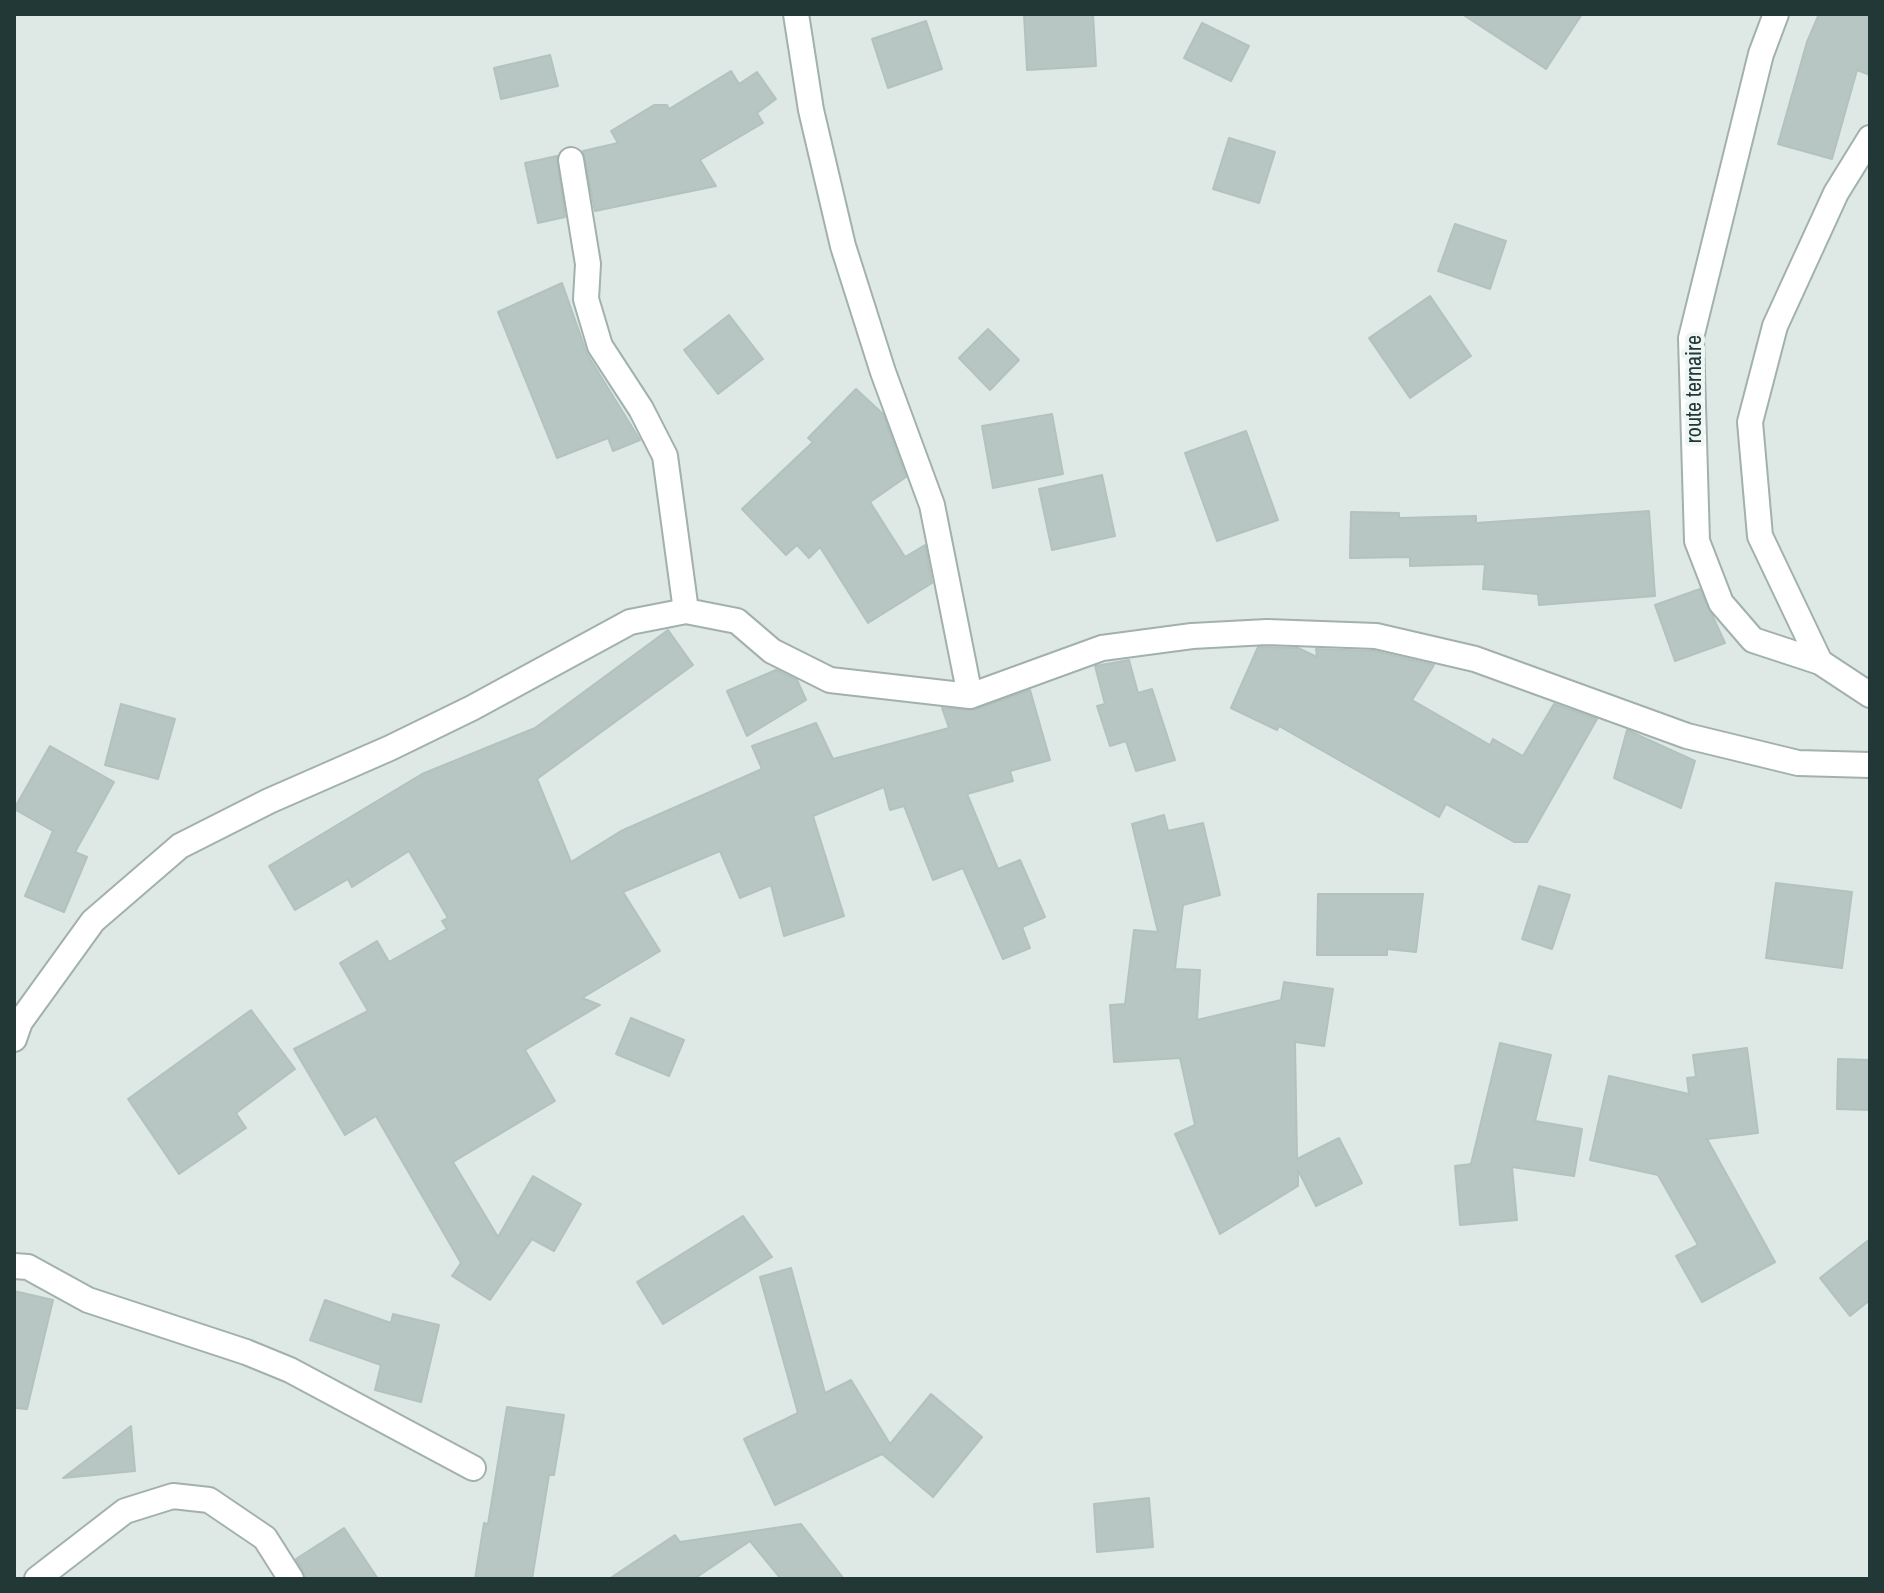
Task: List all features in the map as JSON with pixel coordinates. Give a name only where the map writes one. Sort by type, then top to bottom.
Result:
[{"type":"street","points":[[796,14],[811,110],[843,246],[883,372],[932,505],[970,696]]},
{"type":"street","name":"route ternaire","points":[[1776,14],[1761,54],[1691,338],[1697,541],[1721,603],[1753,640],[1820,662],[1870,695]]},
{"type":"street","points":[[1820,662],[1760,536],[1750,422],[1775,326],[1836,193],[1870,138]]},
{"type":"street","points":[[571,160],[588,264],[586,299],[600,346],[641,409],[665,456],[686,611]]},
{"type":"street","points":[[14,1039],[20,1022],[93,921],[180,846],[269,801],[431,728],[630,622],[686,611],[737,621],[772,651],[830,680],[970,696],[1117,646],[1192,636],[1267,632],[1376,636],[1475,659],[1687,736],[1798,763],[1870,765]]},
{"type":"street","points":[[14,1266],[28,1267],[88,1300],[246,1352],[290,1370],[473,1468]]},
{"type":"street","points":[[37,1579],[125,1511],[173,1496],[209,1500],[265,1538],[291,1579]]},
{"type":"building","points":[[1024,14],[1093,14],[1096,66],[1027,70]]},
{"type":"building","points":[[1462,14],[1582,14],[1546,69]]},
{"type":"building","points":[[1819,14],[1870,14],[1870,75],[1857,70],[1832,159],[1778,144],[1807,42]]},
{"type":"building","points":[[926,21],[942,69],[888,88],[872,39]]},
{"type":"building","points":[[1202,23],[1249,46],[1231,81],[1184,58]]},
{"type":"building","points":[[550,55],[558,86],[501,99],[494,68]]},
{"type":"building","points":[[731,71],[739,84],[757,72],[776,99],[757,113],[763,123],[700,160],[716,186],[595,211],[583,151],[618,143],[611,131],[654,105],[667,105],[669,109]]},
{"type":"building","points":[[1229,138],[1275,152],[1259,203],[1213,189]]},
{"type":"building","points":[[557,156],[565,217],[538,223],[525,163]]},
{"type":"building","points":[[1455,224],[1506,241],[1490,289],[1438,271]]},
{"type":"building","points":[[562,283],[587,354],[640,440],[613,451],[608,438],[557,458],[498,312]]},
{"type":"building","points":[[1430,296],[1471,356],[1410,398],[1369,338]]},
{"type":"building","points":[[729,315],[763,359],[718,394],[684,350]]},
{"type":"building","points":[[988,329],[1019,360],[990,390],[959,358]]},
{"type":"building","points":[[856,389],[883,414],[906,477],[870,502],[905,557],[925,545],[932,583],[868,623],[820,547],[809,558],[797,545],[786,555],[742,509],[813,442],[808,438]]},
{"type":"building","points":[[1052,414],[1063,474],[993,488],[982,426]]},
{"type":"building","points":[[1246,431],[1278,520],[1217,541],[1185,453]]},
{"type":"building","points":[[1102,475],[1115,536],[1052,550],[1039,489]]},
{"type":"building","points":[[1649,511],[1655,596],[1539,605],[1538,594],[1483,589],[1485,564],[1410,566],[1410,557],[1350,558],[1351,512],[1399,513],[1399,518],[1476,516],[1476,523]]},
{"type":"building","points":[[1700,589],[1725,643],[1675,661],[1655,605]]},
{"type":"building","points":[[668,630],[693,665],[537,779],[571,862],[621,831],[762,769],[752,746],[816,723],[833,759],[949,728],[942,708],[974,710],[1030,690],[1050,760],[1010,771],[1013,781],[967,794],[998,869],[1020,860],[1045,917],[1022,927],[1030,948],[1003,959],[963,868],[933,880],[904,806],[890,810],[884,787],[813,816],[844,916],[784,936],[771,885],[740,898],[720,851],[623,892],[660,951],[582,998],[600,1005],[525,1050],[555,1101],[453,1162],[498,1237],[533,1176],[581,1204],[554,1251],[532,1239],[490,1300],[452,1276],[461,1263],[376,1116],[345,1135],[294,1049],[368,1011],[340,963],[377,941],[389,962],[447,929],[442,921],[448,918],[409,851],[352,887],[348,879],[295,910],[269,866],[422,774],[535,728]]},
{"type":"building","points":[[1258,647],[1298,648],[1317,657],[1316,649],[1374,651],[1434,665],[1412,700],[1490,745],[1493,739],[1523,756],[1554,704],[1597,719],[1527,842],[1514,842],[1446,804],[1439,817],[1279,726],[1277,730],[1231,708]]},
{"type":"building","points":[[1129,660],[1138,693],[1152,689],[1175,760],[1136,771],[1126,741],[1110,746],[1097,706],[1105,704],[1095,666]]},
{"type":"building","points":[[776,670],[797,680],[806,700],[747,736],[727,691]]},
{"type":"building","points":[[121,704],[175,719],[158,779],[105,765]]},
{"type":"building","points":[[1627,730],[1695,761],[1681,808],[1614,778]]},
{"type":"building","points":[[50,746],[114,782],[75,852],[87,857],[64,912],[25,896],[53,831],[14,809]]},
{"type":"building","points":[[1164,815],[1168,831],[1203,823],[1220,895],[1183,905],[1175,969],[1200,970],[1197,1020],[1281,1000],[1284,982],[1333,989],[1324,1046],[1295,1042],[1297,1159],[1339,1138],[1362,1183],[1316,1206],[1298,1170],[1298,1186],[1220,1234],[1175,1134],[1195,1125],[1180,1058],[1114,1062],[1110,1005],[1125,1004],[1134,930],[1158,932],[1132,824]]},
{"type":"building","points":[[1776,883],[1852,892],[1842,968],[1766,958]]},
{"type":"building","points":[[1539,886],[1570,895],[1552,949],[1522,939]]},
{"type":"building","points":[[1318,894],[1423,894],[1416,952],[1387,949],[1387,955],[1317,955]]},
{"type":"building","points":[[251,1010],[295,1069],[236,1113],[246,1128],[179,1174],[128,1099]]},
{"type":"building","points":[[631,1018],[684,1040],[669,1076],[616,1054]]},
{"type":"building","points":[[1500,1043],[1551,1055],[1535,1121],[1582,1129],[1574,1176],[1512,1167],[1517,1220],[1460,1225],[1455,1166],[1471,1164]]},
{"type":"building","points":[[1747,1048],[1758,1133],[1707,1139],[1775,1262],[1702,1302],[1676,1256],[1698,1245],[1658,1175],[1590,1160],[1609,1076],[1689,1094],[1687,1078],[1696,1077],[1693,1055]]},
{"type":"building","points":[[1838,1059],[1870,1060],[1870,1110],[1837,1109]]},
{"type":"building","points":[[743,1216],[772,1257],[663,1324],[637,1282]]},
{"type":"building","points":[[1870,1239],[1870,1300],[1850,1316],[1820,1278]]},
{"type":"building","points":[[791,1268],[825,1393],[851,1380],[890,1444],[931,1394],[982,1437],[933,1497],[882,1454],[775,1505],[744,1439],[798,1413],[760,1277]]},
{"type":"building","points":[[14,1291],[53,1300],[27,1409],[14,1408]]},
{"type":"building","points":[[325,1300],[391,1323],[393,1314],[439,1325],[421,1402],[375,1390],[381,1365],[310,1340]]},
{"type":"building","points":[[507,1407],[564,1415],[554,1475],[549,1475],[532,1579],[475,1579],[484,1523],[488,1524]]},
{"type":"building","points":[[131,1426],[135,1471],[63,1478]]},
{"type":"building","points":[[1149,1498],[1153,1547],[1097,1552],[1094,1504]]},
{"type":"building","points":[[801,1524],[844,1579],[781,1579],[750,1541],[694,1579],[609,1579],[675,1535],[680,1542]]},
{"type":"building","points":[[344,1528],[378,1579],[306,1579],[296,1559]]}]
